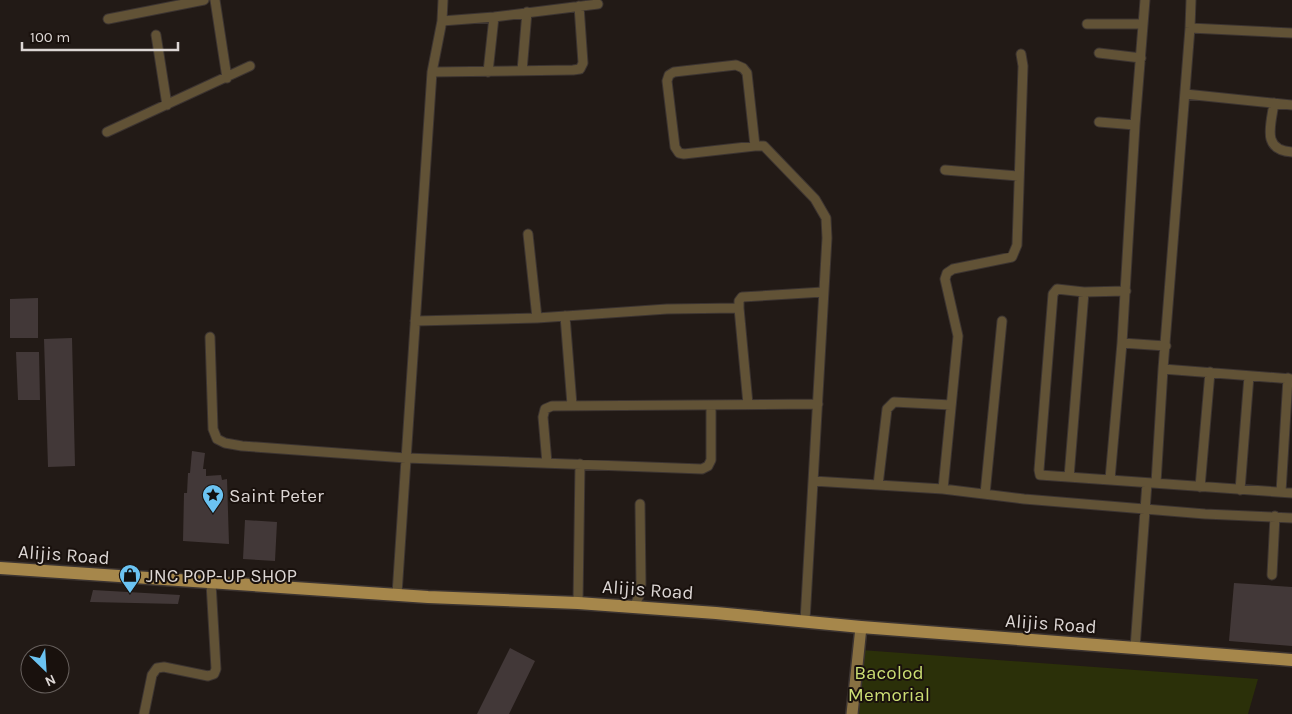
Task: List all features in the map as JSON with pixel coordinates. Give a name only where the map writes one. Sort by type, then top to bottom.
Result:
[{"type":"main road","name":"Alijis Road","points":[[0,568],[211,583],[578,603],[1292,660]]},
{"type":"street","points":[[108,19],[204,0]]},
{"type":"street","points":[[215,0],[227,78]]},
{"type":"street","points":[[397,594],[432,72],[442,21],[443,0]]},
{"type":"street","points":[[1110,479],[1126,291],[1145,0]]},
{"type":"street","points":[[1134,648],[1146,508],[1152,483],[1166,346],[1191,0]]},
{"type":"street","points":[[442,21],[494,17],[598,4]]},
{"type":"street","points":[[432,72],[580,69],[583,63],[579,6]]},
{"type":"street","points":[[522,71],[527,12]]},
{"type":"street","points":[[488,72],[494,17]]},
{"type":"street","points":[[1087,24],[1143,24]]},
{"type":"street","points":[[1190,28],[1292,33]]},
{"type":"street","points":[[156,35],[167,105]]},
{"type":"street","points":[[1099,53],[1141,58]]},
{"type":"street","points":[[943,489],[958,336],[945,279],[947,273],[953,269],[1012,257],[1017,245],[1023,66],[1021,54]]},
{"type":"street","points":[[756,146],[747,73],[743,68],[736,65],[674,72],[669,75],[667,81],[675,147],[679,153],[764,146],[815,200],[826,218],[827,238],[805,621]]},
{"type":"street","points":[[107,132],[250,66]]},
{"type":"street","points":[[1185,94],[1292,104]]},
{"type":"street","points":[[1274,103],[1271,141],[1274,146],[1283,152],[1292,152]]},
{"type":"street","points":[[1098,122],[1136,125]]},
{"type":"street","points":[[945,170],[1019,176]]},
{"type":"street","points":[[528,234],[537,318]]},
{"type":"street","points":[[1126,291],[1084,292],[1057,289],[1053,294],[1040,475],[1292,493]]},
{"type":"street","points":[[748,404],[739,308],[742,297],[748,295],[823,292]]},
{"type":"street","points":[[1070,477],[1084,292]]},
{"type":"street","points":[[415,321],[537,318],[667,309],[739,308]]},
{"type":"street","points":[[565,316],[572,405]]},
{"type":"street","points":[[985,494],[1002,321]]},
{"type":"street","points":[[210,337],[214,430],[217,439],[225,443],[242,446],[406,458],[702,469],[708,466],[711,460],[711,405]]},
{"type":"street","points":[[1122,343],[1166,346]]},
{"type":"street","points":[[1163,369],[1290,379],[1281,492]]},
{"type":"street","points":[[1200,487],[1210,372]]},
{"type":"street","points":[[1240,490],[1249,376]]},
{"type":"street","points":[[878,485],[887,409],[890,405],[894,402],[951,405]]},
{"type":"street","points":[[547,463],[543,417],[545,409],[552,406],[818,404]]},
{"type":"street","points":[[578,603],[580,464]]},
{"type":"street","points":[[813,481],[943,489],[1024,499],[1205,514],[1292,518]]},
{"type":"street","points":[[634,607],[639,596],[641,584],[640,504]]},
{"type":"street","points":[[1272,575],[1275,516]]},
{"type":"street","points":[[144,714],[152,675],[157,668],[164,667],[208,676],[214,674],[216,669],[211,583]]},
{"type":"street","points":[[852,714],[861,627]]},
{"type":"green space","name":"Bacolod Memorial","points":[[861,650],[1258,679],[1248,714],[855,714]]},
{"type":"building","points":[[38,298],[38,338],[10,338],[10,299]]},
{"type":"building","points":[[72,338],[75,466],[48,467],[44,339]]},
{"type":"building","points":[[16,352],[39,352],[40,400],[18,400]]},
{"type":"building","points":[[192,451],[205,453],[203,469],[206,469],[206,476],[221,475],[222,480],[227,479],[229,544],[183,541],[184,493],[187,493]]},
{"type":"building","points":[[245,520],[277,522],[275,561],[243,559]]},
{"type":"building","points":[[1234,583],[1292,587],[1292,646],[1229,641]]},
{"type":"building","points":[[93,590],[180,595],[178,604],[90,602]]},
{"type":"building","points":[[510,648],[535,661],[509,714],[477,714]]},
{"type":"place","name":"Saint Peter","points":[[213,514]]},
{"type":"place","name":"JNC POP-UP SHOP","points":[[130,594]]}]
